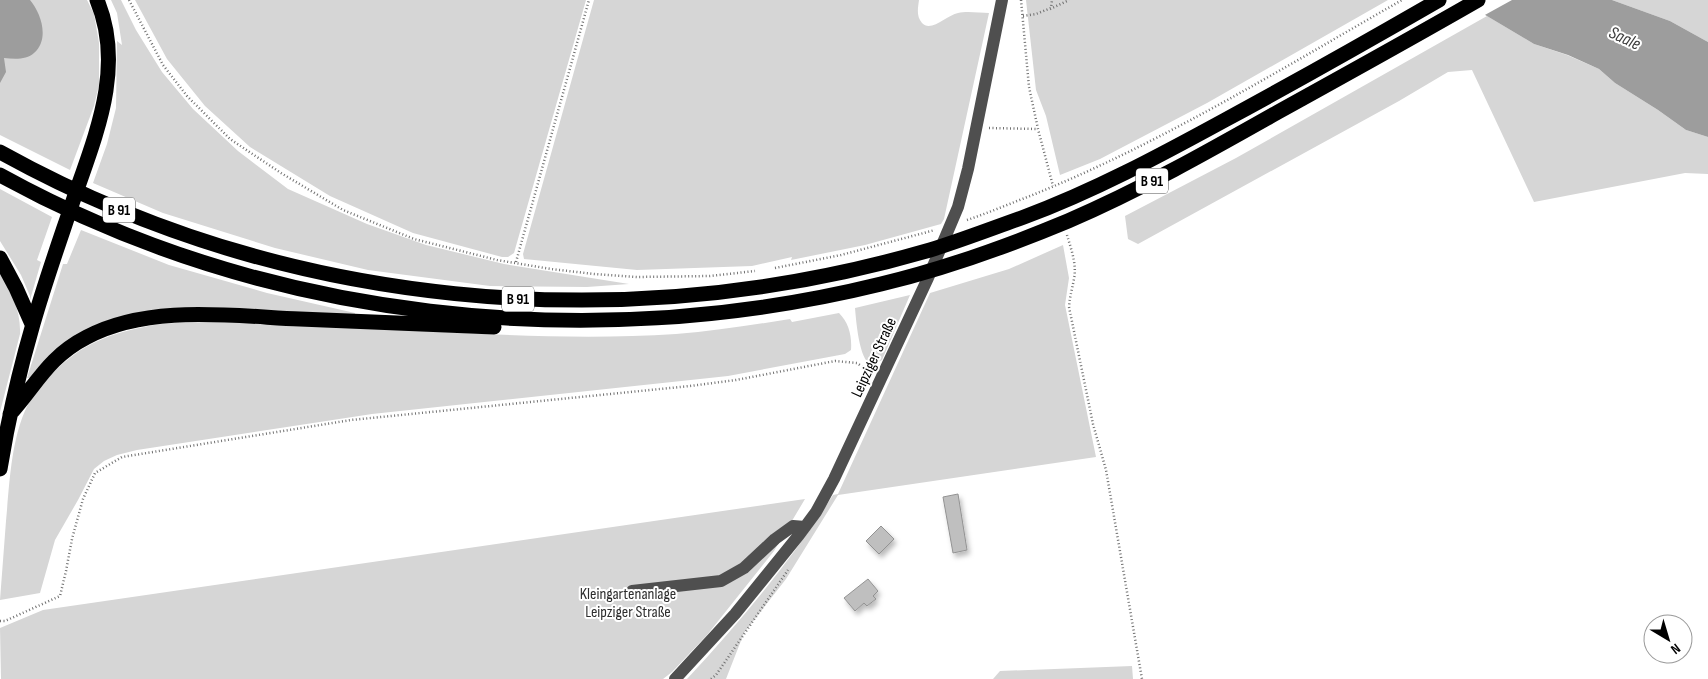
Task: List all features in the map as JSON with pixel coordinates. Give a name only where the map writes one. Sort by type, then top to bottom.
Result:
[{"type":"highway","points":[[0,468],[10,414],[32,324],[96,135],[105,100],[109,69],[107,37],[104,21],[96,0]]},
{"type":"highway","name":"B 91","points":[[0,152],[35,171],[128,214],[245,254],[358,281],[456,295],[573,301],[659,298],[750,289],[795,282],[932,249],[1026,216],[1088,191],[1150,161],[1439,0]]},
{"type":"highway","name":"B 91","points":[[0,175],[36,194],[112,228],[186,256],[267,281],[387,306],[528,320],[604,320],[673,317],[747,309],[879,285],[922,273],[996,248],[1068,220],[1154,180],[1229,140],[1478,0]]},
{"type":"highway","points":[[0,258],[32,324]]},
{"type":"highway","points":[[10,414],[46,369],[71,347],[111,327],[144,319],[198,315],[504,328],[528,320]]},
{"type":"street","name":"Leipziger Straße","points":[[675,679],[690,665],[735,614],[805,527],[821,504],[952,224],[964,188],[1002,0]]},
{"type":"street","points":[[632,592],[720,581],[744,568],[775,539],[793,526],[805,527]]},
{"type":"path","points":[[129,0],[163,65],[187,96],[230,140],[343,210],[414,239],[497,260],[551,270],[637,277],[710,276],[758,271]]},
{"type":"path","points":[[516,262],[589,0]]},
{"type":"path","points":[[1021,0],[1029,87],[1049,174]]},
{"type":"path","points":[[1046,10],[1051,8],[1052,0]]},
{"type":"path","points":[[1023,16],[1046,10],[1069,0]]},
{"type":"path","points":[[961,222],[1068,180],[1145,144],[1402,0]]},
{"type":"path","points":[[977,128],[1038,130]]},
{"type":"path","points":[[766,270],[841,255],[937,229]]},
{"type":"path","points":[[1072,252],[1075,265],[1070,293],[1070,307],[1093,424],[1106,470],[1142,679]]},
{"type":"path","points":[[0,621],[5,621],[60,596],[83,499],[95,473],[122,457],[351,420],[690,386],[736,380],[835,361],[857,363],[881,379]]},
{"type":"path","points":[[711,679],[716,675],[791,565]]},
{"type":"green space","points":[[0,0],[87,0],[94,14],[99,43],[99,85],[94,106],[70,170],[0,135]]},
{"type":"green space","points":[[111,0],[121,0],[136,30],[162,72],[193,109],[238,151],[288,189],[367,224],[426,245],[504,264],[629,284],[587,287],[490,286],[368,270],[275,248],[163,213],[93,183],[107,144],[116,108],[117,41],[122,45],[117,13]]},
{"type":"green space","points":[[135,0],[586,0],[514,253],[508,257],[502,257],[413,233],[330,196],[250,147],[205,106],[167,59]]},
{"type":"green space","points":[[594,0],[919,0],[919,18],[926,26],[934,25],[958,13],[989,13],[944,219],[941,224],[865,245],[791,260],[792,257],[752,266],[637,270],[524,259],[523,254]]},
{"type":"green space","points":[[1026,0],[1388,0],[1207,103],[1100,159],[1060,175],[1046,116],[1036,90]]},
{"type":"green space","points":[[1612,0],[1708,0],[1708,42],[1670,21]]},
{"type":"green space","points":[[1487,16],[1534,44],[1567,55],[1599,69],[1615,83],[1686,130],[1708,137],[1708,174],[1685,173],[1534,202],[1472,70],[1448,72],[1399,101],[1138,244],[1128,239],[1125,216],[1236,158]]},
{"type":"green space","points":[[0,189],[52,217],[37,260],[41,262],[30,300],[21,275],[0,241]]},
{"type":"green space","points":[[81,230],[169,265],[267,293],[355,313],[355,315],[195,307],[64,343],[30,378],[27,378],[63,264],[67,264]]},
{"type":"green space","points":[[1063,245],[1069,278],[1065,305],[1096,457],[838,495],[786,579],[744,633],[726,679],[687,679],[764,590],[800,544],[833,495],[838,494],[930,293],[1009,269]]},
{"type":"green space","points":[[0,271],[17,309],[20,334],[0,412]]},
{"type":"green space","points":[[910,295],[882,360],[871,364],[867,361],[861,348],[855,308]]},
{"type":"green space","points":[[839,313],[847,325],[851,340],[851,350],[845,354],[728,376],[372,414],[137,450],[117,455],[104,461],[94,469],[55,540],[40,593],[0,600],[11,471],[21,420],[40,385],[70,358],[104,338],[130,330],[157,325],[196,322],[308,325],[475,334],[643,336],[704,331],[790,319],[792,322]]},
{"type":"green space","name":"Kleingartenanlage Leipziger Straße","points":[[805,499],[774,551],[707,635],[663,679],[1,679],[0,628],[43,610]]},
{"type":"green space","points":[[1132,666],[1133,679],[993,679],[1000,671]]},
{"type":"water","points":[[0,0],[30,0],[38,12],[43,34],[39,47],[28,57],[4,58],[6,72],[0,83]]},
{"type":"water","name":"Saale","points":[[1460,0],[1612,0],[1670,21],[1708,42],[1708,137],[1686,130],[1615,83],[1599,69],[1568,55],[1534,44]]},
{"type":"pier","points":[[1458,0],[1512,0],[1483,16]]},
{"type":"building","points":[[958,494],[967,550],[953,553],[943,497]]},
{"type":"building","points":[[881,526],[894,539],[879,554],[866,541]]},
{"type":"building","points":[[868,579],[878,591],[873,596],[876,599],[867,606],[864,603],[855,611],[844,598]]}]
